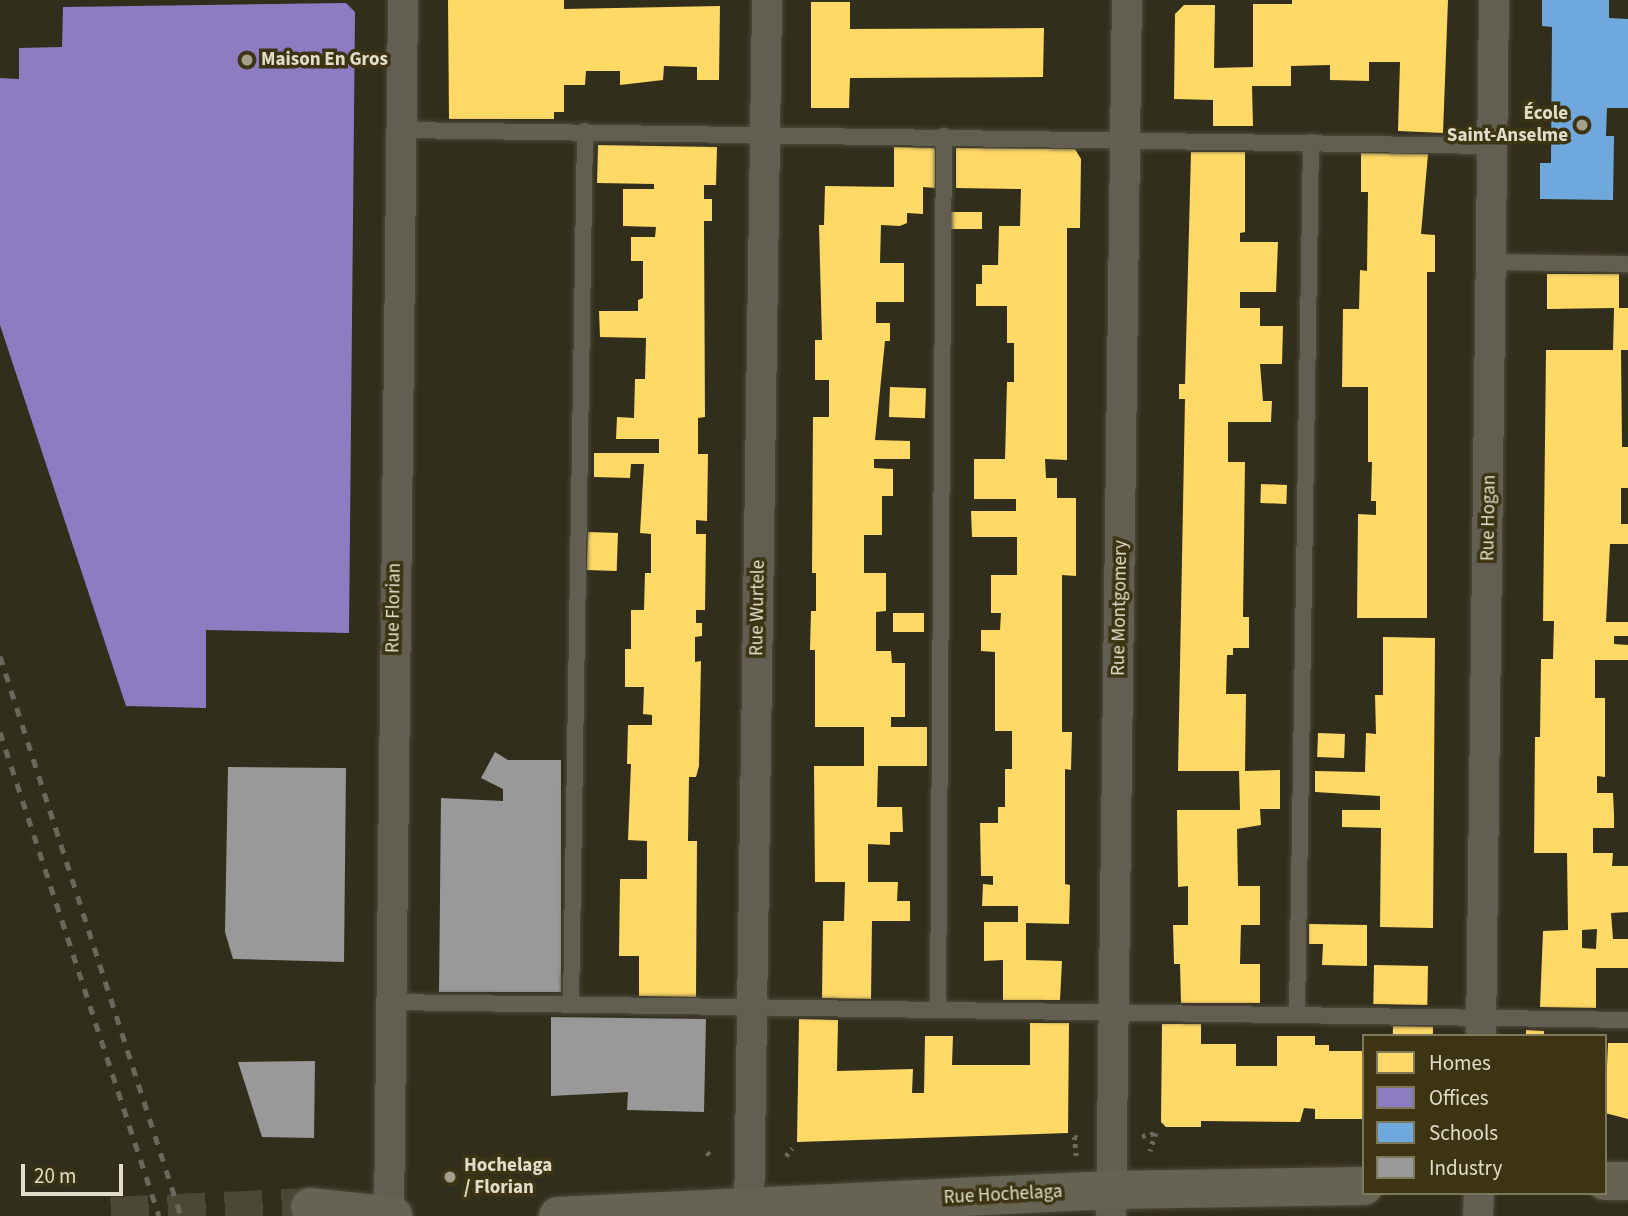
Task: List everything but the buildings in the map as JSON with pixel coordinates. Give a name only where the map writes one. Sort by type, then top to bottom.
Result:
[{"type":"street","name":"Rue Florian","points":[[391,1216],[389,1002],[403,0]]},
{"type":"street","name":"Rue Wurtele","points":[[750,1212],[766,0]]},
{"type":"street","name":"Rue Montgomery","points":[[1111,1203],[1127,0]]},
{"type":"street","name":"Rue Hogan","points":[[1481,1027],[1494,262],[1494,0]]},
{"type":"street","points":[[1607,1181],[1628,1181]]},
{"type":"street","name":"Rue Hochelaga","points":[[558,1216],[1111,1203],[1362,1186]]},
{"type":"street","points":[[1478,1216],[1479,1195]]},
{"type":"street","points":[[310,1207],[391,1216]]},
{"type":"lane","points":[[401,130],[1494,146]]},
{"type":"lane","points":[[571,1005],[585,131]]},
{"type":"lane","points":[[938,1009],[944,136]]},
{"type":"lane","points":[[1297,1014],[1311,142]]},
{"type":"lane","points":[[1494,262],[1628,264]]},
{"type":"lane","points":[[389,1002],[1297,1014],[1481,1027],[1628,1020]]},
{"type":"path","points":[[1135,1137],[1156,1133],[1150,1151]]},
{"type":"path","points":[[786,1156],[792,1148]]},
{"type":"path","points":[[707,1152],[713,1158]]},
{"type":"tunnel","points":[[111,1216],[310,1207]]},
{"type":"railway","points":[[0,656],[181,1216]]},
{"type":"railway","points":[[0,732],[159,1216]]},
{"type":"place","name":"Maison En Gros","points":[[247,60]]},
{"type":"place","name":"École Saint-Anselme","points":[[1582,125]]},
{"type":"place","name":"Hochelaga / Florian","points":[[450,1177]]}]
